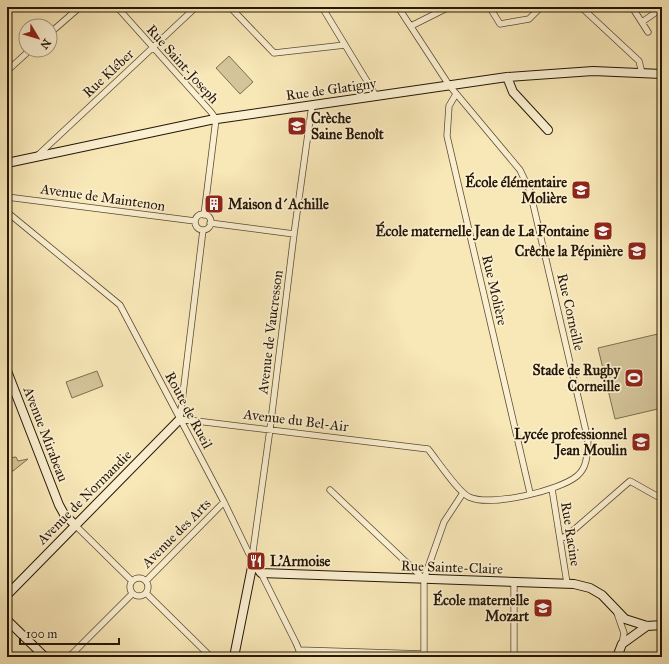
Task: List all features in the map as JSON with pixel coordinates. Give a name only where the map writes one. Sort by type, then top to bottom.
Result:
[{"type":"street","points":[[58,26],[80,7]]},
{"type":"street","name":"Rue Saint-Joseph","points":[[116,7],[216,119]]},
{"type":"street","name":"Rue Kléber","points":[[36,157],[196,7]]},
{"type":"street","points":[[230,7],[274,54],[345,45]]},
{"type":"street","points":[[322,7],[376,96]]},
{"type":"street","name":"Rue Corneille","points":[[392,444],[428,449],[463,493],[478,501],[496,501],[552,489],[578,476],[586,463],[588,440],[530,191],[520,170],[449,85],[398,7]]},
{"type":"street","points":[[411,26],[449,7]]},
{"type":"street","points":[[492,11],[500,24],[529,19],[541,7]]},
{"type":"street","points":[[581,7],[639,61],[642,73]]},
{"type":"street","points":[[632,7],[648,32]]},
{"type":"street","points":[[642,22],[662,8]]},
{"type":"street","points":[[7,71],[21,58]]},
{"type":"street","name":"Rue de Glatigny","points":[[7,163],[216,119],[507,77],[564,72],[662,74]]},
{"type":"street","points":[[507,77],[513,92],[548,130]]},
{"type":"street","name":"Rue Molière","points":[[456,94],[448,106],[447,136],[530,494]]},
{"type":"street","name":"Avenue de Vaucresson","points":[[256,567],[253,551],[312,105]]},
{"type":"street","points":[[204,215],[216,119]]},
{"type":"street","name":"Avenue de Maintenon","points":[[7,196],[195,222]]},
{"type":"street","name":"Route de Rueil","points":[[7,212],[120,305],[224,502],[299,650],[299,657]]},
{"type":"street","points":[[203,230],[198,228],[195,222],[199,216],[204,215]]},
{"type":"street","points":[[203,230],[209,227],[210,223],[208,217],[204,215]]},
{"type":"street","points":[[210,223],[294,234]]},
{"type":"street","points":[[180,419],[203,230]]},
{"type":"street","name":"Avenue Mirabeau","points":[[7,371],[59,505],[64,514],[75,525]]},
{"type":"street","name":"Avenue du Bel-Air","points":[[180,419],[392,444]]},
{"type":"street","name":"Avenue de Normandie","points":[[7,594],[180,419]]},
{"type":"street","points":[[560,540],[568,535],[630,481],[662,499]]},
{"type":"street","name":"Rue Racine","points":[[552,489],[567,583]]},
{"type":"street","points":[[330,490],[424,579]]},
{"type":"street","points":[[299,650],[424,655],[424,579],[444,522],[463,493]]},
{"type":"street","name":"Avenue des Arts","points":[[146,581],[224,502]]},
{"type":"street","points":[[75,525],[132,580]]},
{"type":"street","points":[[234,657],[256,567]]},
{"type":"street","name":"Rue Sainte-Claire","points":[[256,567],[424,579],[567,583],[582,585],[596,590],[608,600],[615,609],[624,633],[622,644]]},
{"type":"street","points":[[132,580],[140,578],[146,581],[148,588],[146,593]]},
{"type":"street","points":[[132,580],[130,586],[132,594]]},
{"type":"street","points":[[514,582],[514,657]]},
{"type":"street","points":[[132,594],[138,596],[146,593]]},
{"type":"street","points":[[146,593],[211,657]]},
{"type":"street","points":[[69,657],[132,594]]},
{"type":"street","points":[[615,609],[625,619],[647,626],[662,626]]},
{"type":"street","points":[[7,620],[44,657]]},
{"type":"street","points":[[617,657],[622,644],[647,626]]},
{"type":"shaded area","points":[[229,56],[253,82],[240,94],[216,68]]},
{"type":"shaded area","name":"Stade de Rugby Corneille","points":[[662,333],[662,408],[615,419],[598,348]]},
{"type":"shaded area","points":[[97,371],[103,386],[72,398],[66,382]]},
{"type":"shaded area","points":[[7,452],[9,458],[16,457],[18,461],[28,459],[13,471],[8,470]]},
{"type":"place","name":"Crèche Saine Benoît","points":[[297,126]]},
{"type":"place","name":"École élémentaire Molière","points":[[581,190]]},
{"type":"place","name":"Maison d´Achille","points":[[214,204]]},
{"type":"place","name":"École maternelle Jean de La Fontaine","points":[[603,231]]},
{"type":"place","name":"Crêche la Pépinière","points":[[637,251]]},
{"type":"place","name":"Stade de Rugby Corneille","points":[[634,378]]},
{"type":"place","name":"Lycée professionnel Jean Moulin","points":[[641,442]]},
{"type":"place","name":"L'Armoise","points":[[256,561]]},
{"type":"place","name":"École maternelle Mozart","points":[[543,608]]}]
